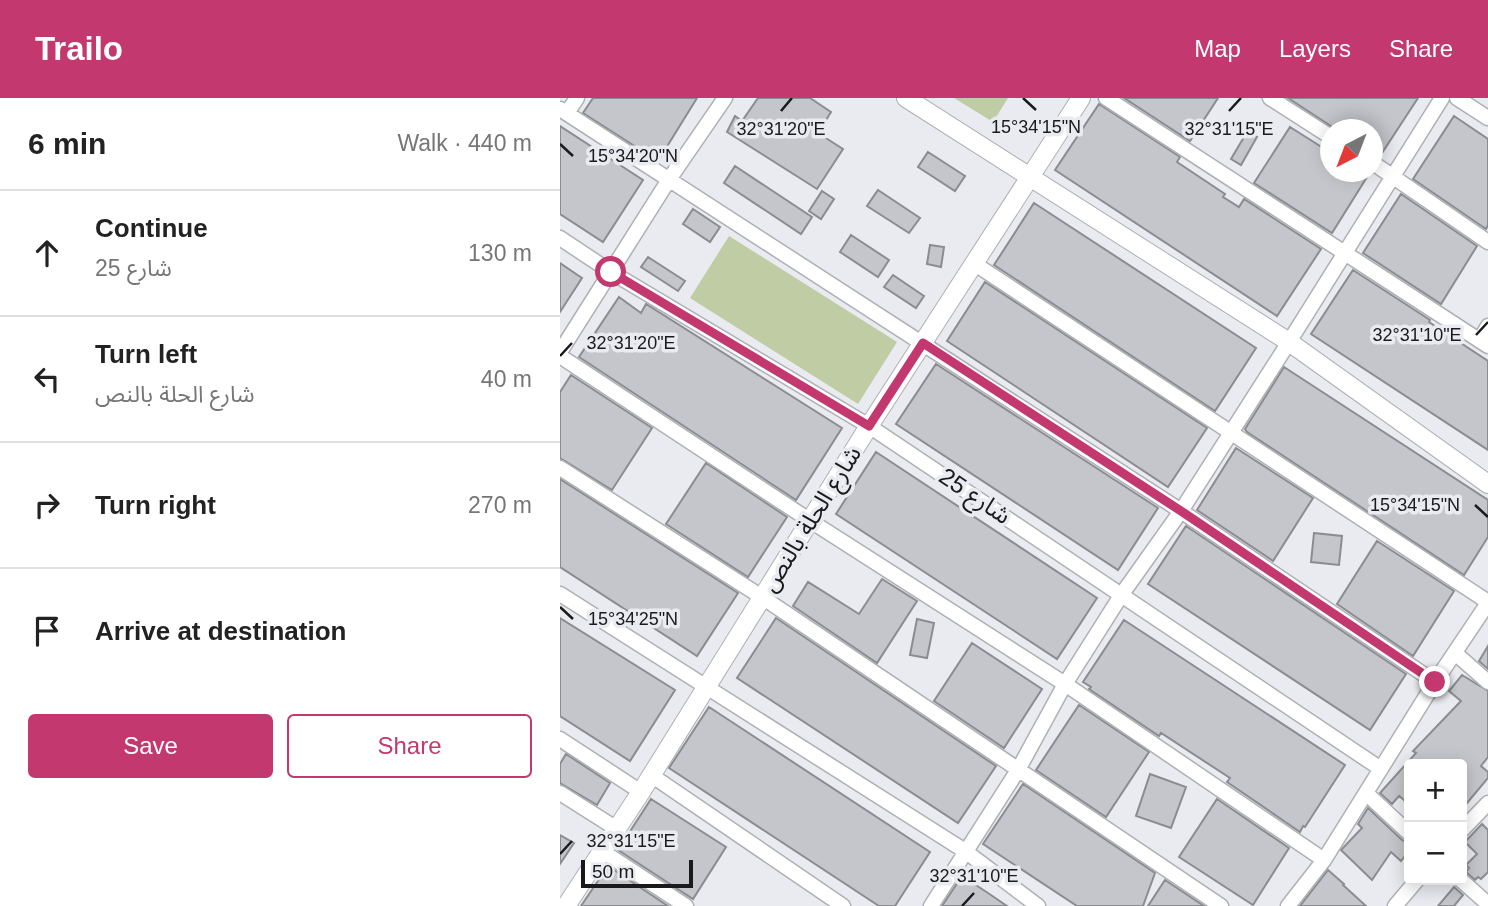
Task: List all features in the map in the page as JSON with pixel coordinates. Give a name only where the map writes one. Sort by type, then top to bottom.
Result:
[{"type":"street","points":[[577,98],[564,111],[1181,511],[1435,682]]},
{"type":"street","points":[[906,98],[1289,342],[1488,484]]},
{"type":"street","name":"شارع الحلة بالنص","points":[[565,906],[641,792],[809,520],[1081,98]]},
{"type":"street","points":[[1106,98],[1484,343],[1488,326]]},
{"type":"street","points":[[1270,98],[1320,129]]},
{"type":"street","points":[[930,906],[1018,770],[1065,684],[1122,594],[1181,511],[1442,98]]},
{"type":"street","points":[[1457,98],[1488,118]]},
{"type":"street","points":[[720,100],[560,354],[809,520],[1065,684],[1324,860]]},
{"type":"street","points":[[1383,170],[1488,242]]},
{"type":"street","name":"شارع 25","points":[[560,238],[611,272],[869,426],[1381,769]]},
{"type":"street","points":[[975,264],[1488,602],[1324,860],[1288,906]]},
{"type":"street","points":[[560,468],[762,597],[1221,906]]},
{"type":"street","points":[[560,594],[965,851],[1038,906]]},
{"type":"street","points":[[1455,653],[1488,682]]},
{"type":"street","points":[[560,739],[641,792]]},
{"type":"street","points":[[651,775],[843,906]]},
{"type":"street","points":[[560,793],[617,829]]},
{"type":"street","points":[[1366,793],[1404,828]]},
{"type":"street","points":[[1467,825],[1488,803]]},
{"type":"street","points":[[602,851],[686,906]]},
{"type":"street","points":[[1395,906],[1413,885]]},
{"type":"street","points":[[1467,885],[1488,904]]},
{"type":"green space","points":[[954,98],[1008,98],[993,122]]},
{"type":"green space","points":[[729,236],[897,342],[858,404],[690,298]]},
{"type":"building","points":[[593,98],[697,98],[658,161],[583,113]]},
{"type":"building","points":[[758,98],[810,98],[831,112],[818,133],[843,149],[817,189],[727,132],[735,116],[742,121]]},
{"type":"building","points":[[1124,98],[1218,98],[1190,141]]},
{"type":"building","points":[[1288,98],[1418,98],[1383,151],[1383,119],[1320,119]]},
{"type":"building","points":[[1099,104],[1180,157],[1177,162],[1225,194],[1223,197],[1239,207],[1244,199],[1321,249],[1277,316],[1055,170]]},
{"type":"building","points":[[1454,116],[1488,139],[1486,229],[1413,179]]},
{"type":"building","points":[[560,126],[643,180],[603,242],[560,214]]},
{"type":"building","points":[[1290,127],[1320,146],[1320,182],[1364,182],[1332,233],[1254,183]]},
{"type":"building","points":[[1247,132],[1257,137],[1241,165],[1231,159]]},
{"type":"building","points":[[928,152],[965,176],[955,191],[918,167]]},
{"type":"building","points":[[735,166],[812,217],[801,234],[724,183]]},
{"type":"building","points":[[878,190],[920,218],[909,233],[867,206]]},
{"type":"building","points":[[822,191],[834,199],[821,219],[809,211]]},
{"type":"building","points":[[1401,194],[1477,246],[1441,304],[1363,253]]},
{"type":"building","points":[[1034,203],[1256,348],[1215,411],[994,265]]},
{"type":"building","points":[[693,209],[720,227],[710,242],[683,224]]},
{"type":"building","points":[[851,235],[889,260],[878,277],[840,252]]},
{"type":"building","points":[[930,245],[944,247],[941,267],[927,264]]},
{"type":"building","points":[[648,257],[685,281],[678,291],[641,267]]},
{"type":"building","points":[[560,263],[582,278],[560,312]]},
{"type":"building","points":[[1353,270],[1488,361],[1488,450],[1311,334]]},
{"type":"building","points":[[893,275],[924,296],[916,308],[884,287]]},
{"type":"building","points":[[985,282],[1207,428],[1168,487],[947,341]]},
{"type":"building","points":[[619,297],[641,313],[646,304],[842,428],[796,500],[579,357]]},
{"type":"building","points":[[936,364],[1158,508],[1118,570],[896,424]]},
{"type":"building","points":[[1284,367],[1488,500],[1488,537],[1464,575],[1247,432],[1245,429]]},
{"type":"building","points":[[571,375],[652,428],[612,490],[560,458],[560,392]]},
{"type":"building","points":[[1236,448],[1313,498],[1273,561],[1197,510]]},
{"type":"building","points":[[876,452],[1097,598],[1057,659],[836,514]]},
{"type":"building","points":[[706,463],[787,517],[748,577],[666,524]]},
{"type":"building","points":[[560,479],[738,593],[697,656],[560,567]]},
{"type":"building","points":[[1186,526],[1406,674],[1370,730],[1148,584]]},
{"type":"building","points":[[1314,533],[1342,536],[1339,565],[1311,562]]},
{"type":"building","points":[[1377,541],[1454,591],[1413,656],[1337,604]]},
{"type":"building","points":[[882,579],[917,601],[877,663],[793,606],[808,582],[859,614]]},
{"type":"building","points":[[560,618],[675,690],[630,761],[560,716]]},
{"type":"building","points":[[776,618],[996,766],[958,823],[737,678]]},
{"type":"building","points":[[917,619],[934,623],[927,658],[910,655]]},
{"type":"building","points":[[1124,620],[1345,765],[1300,832],[1227,782],[1230,778],[1161,733],[1159,736],[1089,689],[1091,687],[1083,682]]},
{"type":"building","points":[[972,643],[1042,689],[1004,748],[934,701]]},
{"type":"building","points":[[1488,646],[1488,669],[1479,661]]},
{"type":"building","points":[[1462,675],[1488,691],[1488,757],[1481,766],[1488,772],[1488,778],[1467,803],[1467,759],[1411,759],[1416,753],[1413,751],[1461,701],[1449,691]]},
{"type":"building","points":[[1079,705],[1149,752],[1106,817],[1036,770]]},
{"type":"building","points":[[709,707],[930,852],[895,906],[879,906],[669,768]]},
{"type":"building","points":[[566,754],[610,783],[597,805],[560,783],[560,764]]},
{"type":"building","points":[[1404,766],[1404,800],[1399,796],[1392,804],[1380,793]]},
{"type":"building","points":[[1150,774],[1186,787],[1171,828],[1136,816]]},
{"type":"building","points":[[1023,784],[1155,873],[1143,906],[1077,906],[983,844]]},
{"type":"building","points":[[651,799],[726,847],[693,899],[618,850]]},
{"type":"building","points":[[1217,799],[1289,848],[1253,905],[1179,857]]},
{"type":"building","points":[[1368,808],[1404,841],[1404,857],[1401,861],[1391,852],[1372,880],[1341,850],[1362,828],[1358,824]]},
{"type":"building","points":[[1482,824],[1488,830],[1488,872],[1481,879],[1478,877],[1475,880],[1467,873],[1467,864],[1477,854],[1467,844],[1467,840]]},
{"type":"building","points":[[560,835],[574,843],[560,864]]},
{"type":"building","points":[[608,866],[668,906],[581,906]]},
{"type":"building","points":[[1328,870],[1344,884],[1366,906],[1300,906]]},
{"type":"building","points":[[962,876],[985,891],[1007,906],[942,906]]},
{"type":"building","points":[[1165,880],[1204,906],[1148,906]]},
{"type":"building","points":[[1454,887],[1463,895],[1454,906],[1438,906]]},
{"type":"route","points":[[611,272],[869,426],[923,343],[1181,511],[1435,682]]}]
